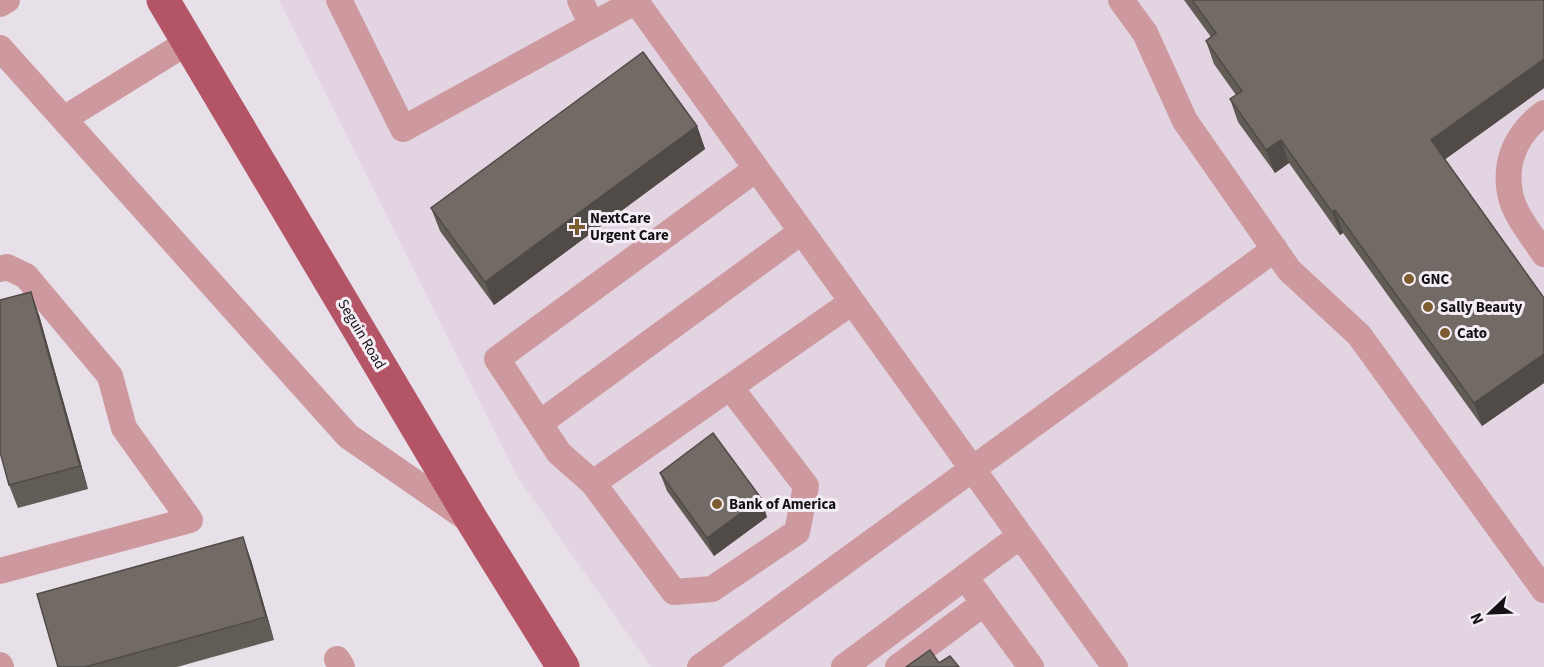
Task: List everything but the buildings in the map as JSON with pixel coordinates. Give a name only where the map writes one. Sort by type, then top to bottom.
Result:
[{"type":"main road","name":"Seguin Road","points":[[163,0],[473,522],[563,667]]},
{"type":"street","points":[[0,3],[7,0]]},
{"type":"street","points":[[339,0],[403,129],[635,1],[1115,667]]},
{"type":"street","points":[[580,0],[592,25]]},
{"type":"street","points":[[1121,0],[1145,33],[1185,121],[1289,270],[1359,335],[1544,590]]},
{"type":"street","points":[[65,118],[188,42]]},
{"type":"street","points":[[0,48],[348,436],[473,522]]},
{"type":"street","points":[[1544,114],[1530,123],[1514,144],[1510,168],[1510,195],[1521,218],[1544,254]]},
{"type":"street","points":[[730,387],[806,486],[797,532],[712,589],[674,592],[593,483],[559,453],[497,358],[756,169]]},
{"type":"street","points":[[540,423],[801,232]]},
{"type":"street","points":[[700,667],[1275,249]]},
{"type":"street","points":[[0,269],[7,267],[26,276],[110,376],[124,428],[190,520],[0,570]]},
{"type":"street","points":[[593,483],[852,302]]},
{"type":"street","points":[[844,667],[1020,536]]},
{"type":"street","points":[[965,578],[1030,667]]},
{"type":"street","points":[[898,667],[984,603]]},
{"type":"shaded area","points":[[279,0],[1544,0],[1544,667],[651,667],[518,478]]},
{"type":"place","name":"NextCare Urgent Care","points":[[577,227]]},
{"type":"place","name":"GNC","points":[[1409,279]]},
{"type":"place","name":"Sally Beauty","points":[[1428,307]]},
{"type":"place","name":"Cato","points":[[1445,333]]},
{"type":"place","name":"Bank of America","points":[[717,504]]}]
